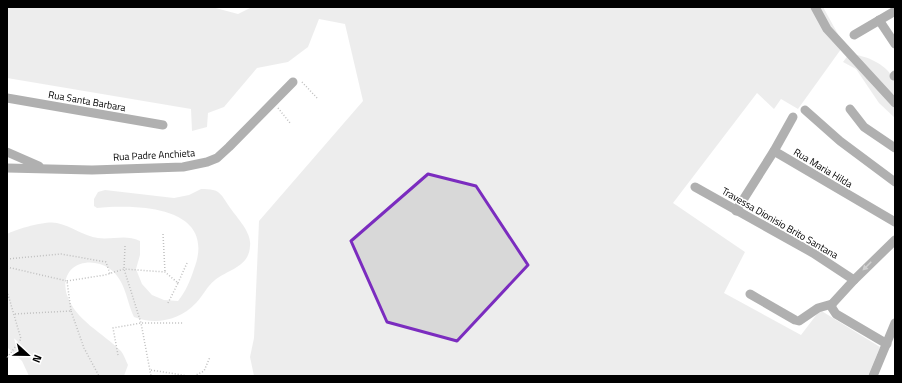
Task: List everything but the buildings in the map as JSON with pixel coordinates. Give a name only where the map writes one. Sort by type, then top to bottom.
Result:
[{"type":"street","points":[[815,7],[827,29],[895,103]]},
{"type":"street","points":[[854,35],[895,11]]},
{"type":"street","points":[[879,20],[895,44]]},
{"type":"street","name":"Rua Padre Anchieta","points":[[7,168],[92,170],[159,168],[183,167],[207,162],[217,158],[229,147],[293,82]]},
{"type":"street","name":"Rua Santa Barbara","points":[[7,98],[163,125]]},
{"type":"street","points":[[850,109],[870,132],[895,148]]},
{"type":"street","points":[[804,110],[840,141],[895,182]]},
{"type":"street","points":[[736,211],[793,118]]},
{"type":"street","name":"Rua Maria Hilda","points":[[774,151],[895,222]]},
{"type":"street","points":[[7,152],[44,168]]},
{"type":"street","name":"Travessa Dionisio Brito Santana","points":[[695,187],[813,253],[854,280]]},
{"type":"street","points":[[750,294],[795,320],[800,320],[818,308],[832,304],[895,240]]},
{"type":"street","points":[[832,304],[832,308],[836,314],[890,341]]},
{"type":"street","points":[[873,376],[890,341],[895,323]]},
{"type":"path","points":[[293,82],[296,78],[298,79],[317,98]]},
{"type":"path","points":[[272,102],[290,123]]},
{"type":"path","points":[[163,234],[165,272]]},
{"type":"path","points":[[125,246],[124,269],[141,323],[151,376]]},
{"type":"path","points":[[7,260],[62,254],[106,262],[110,274]]},
{"type":"path","points":[[168,303],[187,263]]},
{"type":"path","points":[[7,267],[67,281],[110,274],[124,269],[165,272],[178,283]]},
{"type":"path","points":[[67,281],[71,311],[84,348],[98,376]]},
{"type":"path","points":[[7,291],[21,339],[7,358]]},
{"type":"path","points":[[14,314],[71,311]]},
{"type":"path","points":[[118,355],[113,328],[141,323],[183,323]]},
{"type":"path","points":[[194,376],[204,371],[210,357]]},
{"type":"path","points":[[151,370],[188,376]]},
{"type":"highlighted area","points":[[428,174],[476,186],[528,265],[457,341],[387,322],[351,241]]},
{"type":"shaded area","points":[[7,7],[212,7],[238,14],[252,7],[823,7],[844,45],[798,109],[781,99],[774,109],[757,93],[673,203],[745,252],[724,293],[801,335],[820,310],[880,347],[868,376],[254,376],[250,357],[254,338],[259,221],[363,101],[345,24],[319,19],[308,47],[288,62],[257,68],[224,107],[208,113],[207,127],[192,131],[191,109],[7,78]]},
{"type":"shaded area","points":[[849,54],[863,56],[870,59],[883,66],[888,71],[895,83],[895,118],[879,103],[856,69],[843,62]]},
{"type":"shaded area","points":[[201,189],[213,190],[220,193],[247,231],[250,246],[246,259],[237,267],[212,282],[198,300],[182,314],[166,320],[158,321],[150,321],[134,317],[123,285],[110,269],[93,263],[84,263],[77,266],[71,270],[67,277],[65,285],[67,295],[76,312],[90,326],[121,351],[128,365],[124,376],[29,376],[22,361],[7,347],[7,234],[32,226],[52,222],[62,224],[93,237],[135,239],[140,241],[140,255],[136,269],[142,284],[152,295],[164,300],[178,301],[188,286],[194,269],[198,248],[195,232],[185,221],[170,213],[133,207],[97,208],[94,206],[94,199],[98,192],[105,190],[174,198],[189,195]]}]
